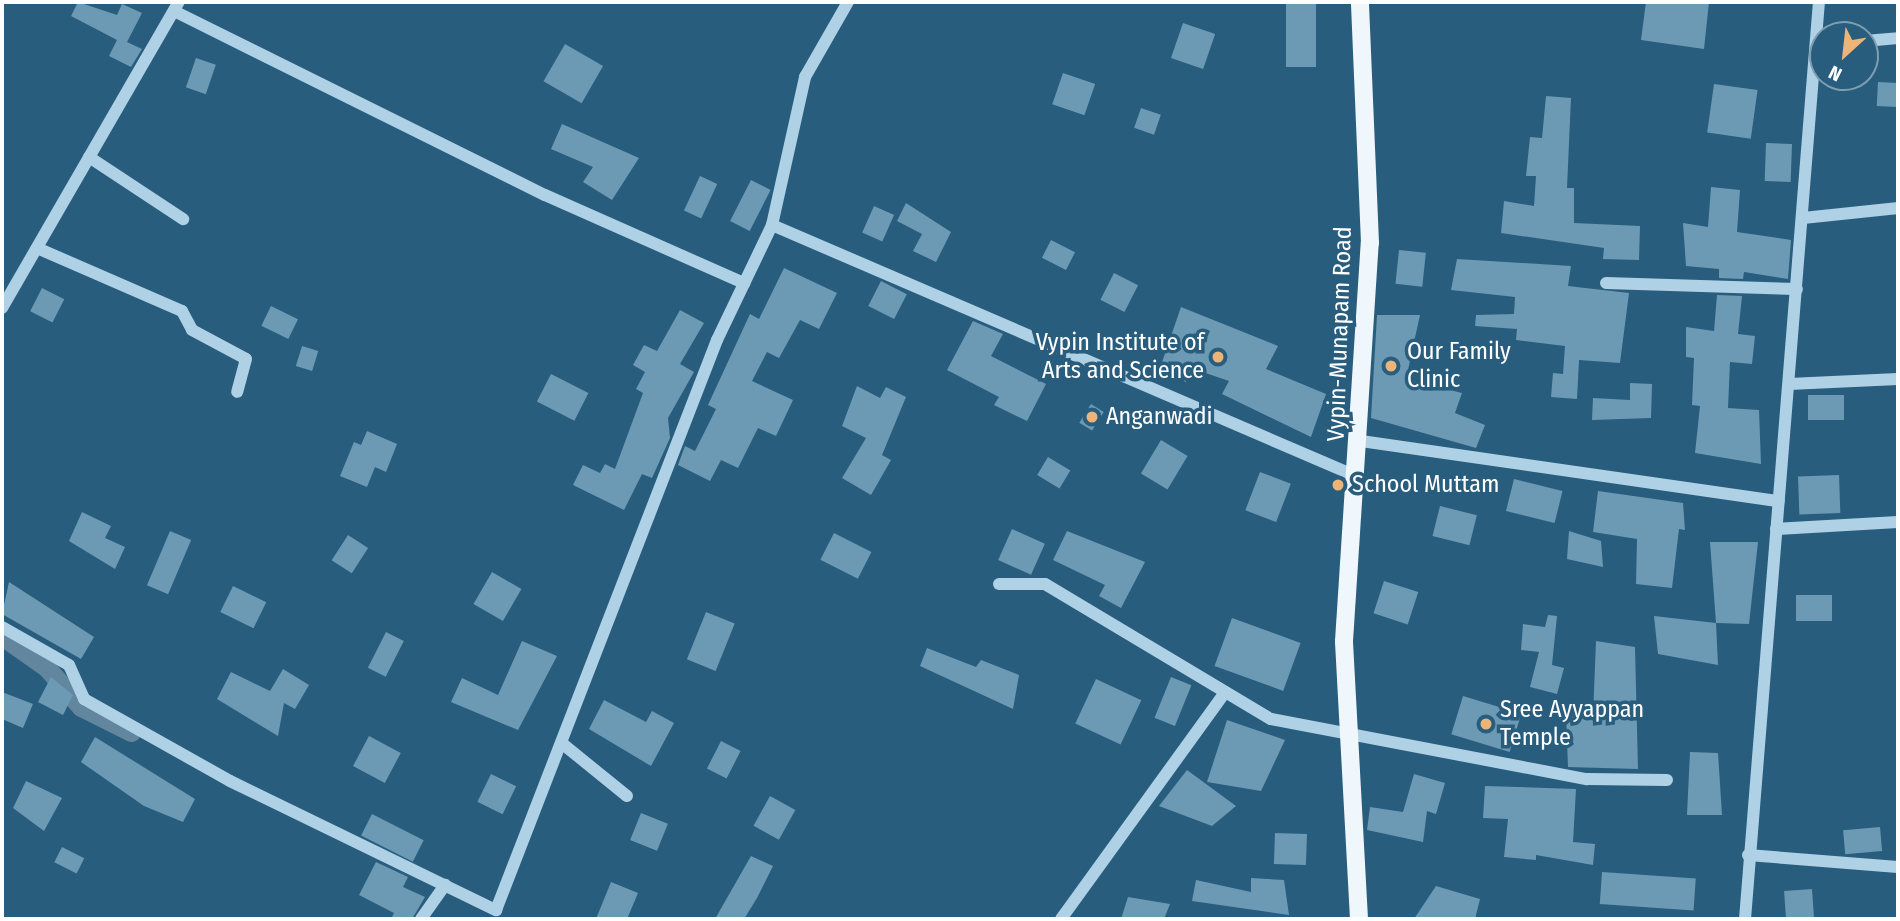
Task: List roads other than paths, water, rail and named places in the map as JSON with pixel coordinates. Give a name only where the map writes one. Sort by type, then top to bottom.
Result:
[{"type":"main road","name":"Vypin-Munapam Road","points":[[1359,919],[1344,600],[1361,441],[1370,243],[1360,2]]},
{"type":"street","points":[[2,627],[69,665],[84,699],[230,781],[496,910],[564,745],[744,283],[772,225],[805,77],[848,2]]},
{"type":"street","points":[[1819,2],[1819,21]]},
{"type":"street","points":[[2,308],[177,6],[545,194],[744,283]]},
{"type":"street","points":[[1879,40],[1898,38]]},
{"type":"street","points":[[1745,919],[1748,855],[1816,91]]},
{"type":"street","points":[[89,157],[183,219]]},
{"type":"street","points":[[1803,218],[1898,208]]},
{"type":"street","points":[[772,225],[1358,477]]},
{"type":"street","points":[[37,248],[182,311],[192,330],[246,359],[236,392]]},
{"type":"street","points":[[1606,283],[1797,289]]},
{"type":"street","points":[[1789,384],[1898,379]]},
{"type":"street","points":[[1361,441],[1779,501]]},
{"type":"street","points":[[1776,529],[1898,522]]},
{"type":"street","points":[[999,584],[1045,584],[1224,694],[1271,719],[1349,738],[1587,779],[1667,780]]},
{"type":"street","points":[[1061,919],[1224,694]]},
{"type":"street","points":[[564,745],[627,796]]},
{"type":"street","points":[[1748,855],[1898,867]]},
{"type":"street","points":[[421,919],[444,885]]},
{"type":"waterway","points":[[2,636],[47,668],[81,707],[131,732]]},
{"type":"place","name":"Vypin Institute of Arts and Science","points":[[1218,357]]},
{"type":"place","name":"Our Family Clinic","points":[[1391,366]]},
{"type":"place","name":"Anganwadi","points":[[1092,417]]},
{"type":"place","name":"School Muttam","points":[[1338,485]]},
{"type":"place","name":"Sree Ayyappan Temple","points":[[1486,724]]}]
